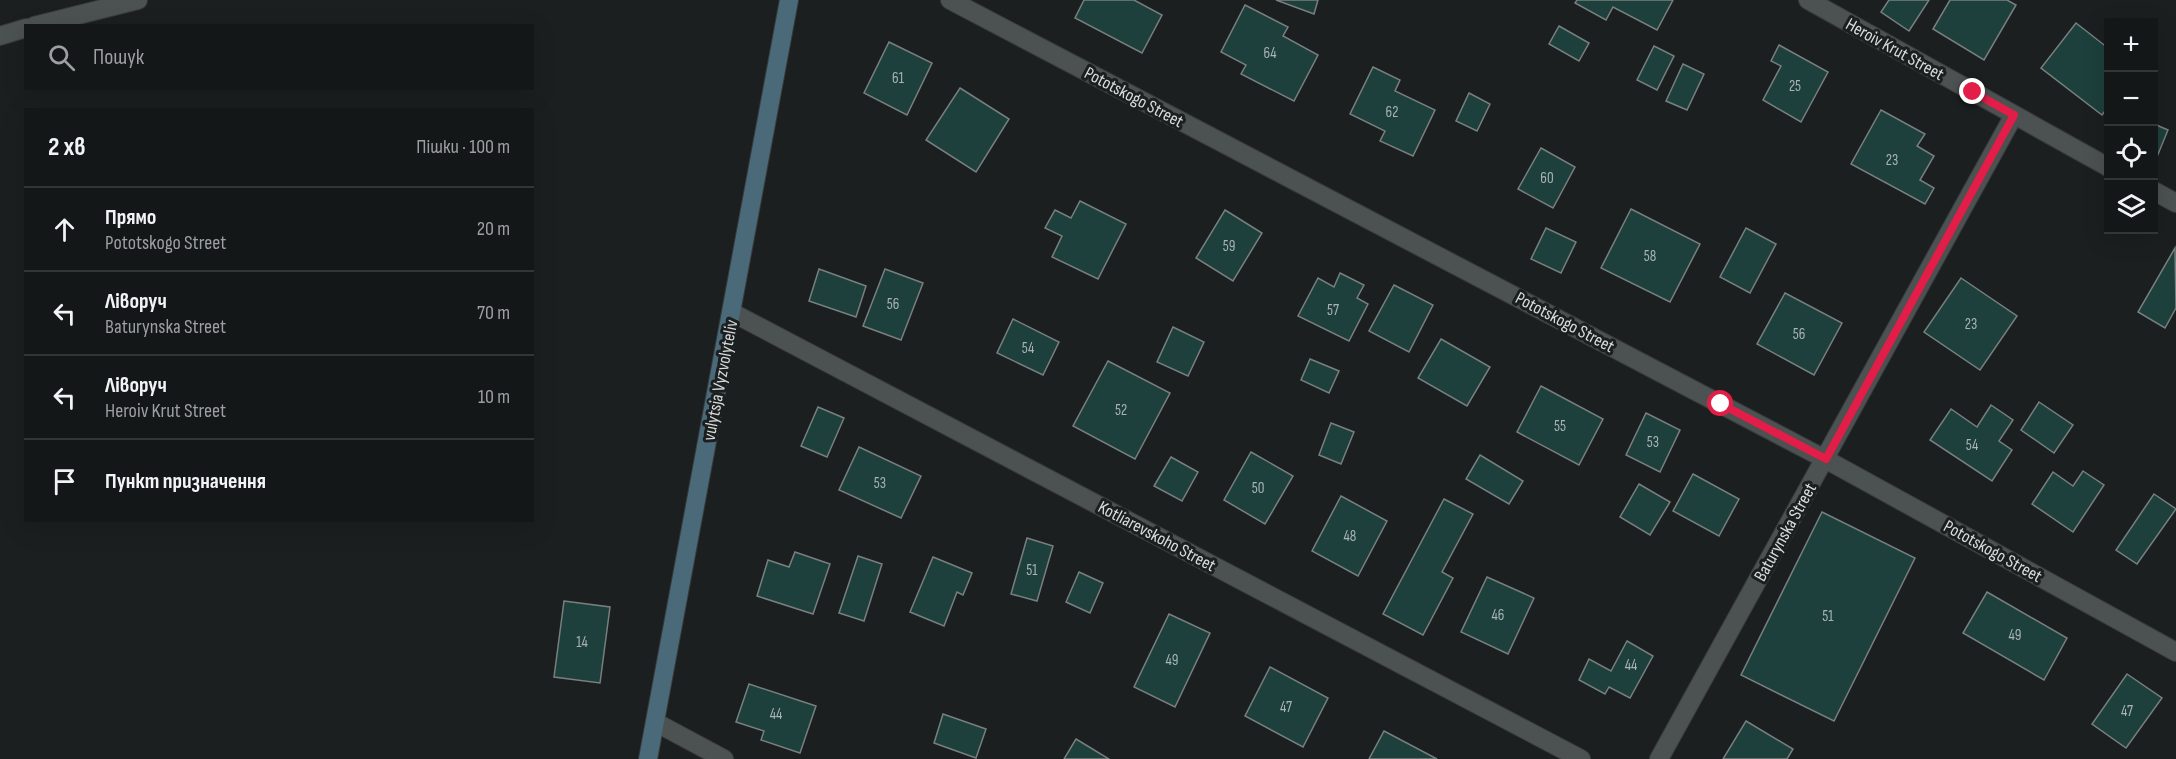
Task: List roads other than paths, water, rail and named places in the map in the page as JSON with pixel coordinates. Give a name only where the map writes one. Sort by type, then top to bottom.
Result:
[{"type":"main road","name":"vulytsja Vyzvolyteliv","points":[[648,759],[789,0]]},
{"type":"street","points":[[42,24],[138,0]]},
{"type":"street","name":"Pototskogo Street","points":[[950,0],[1826,459],[2176,652]]},
{"type":"street","name":"Heroiv Krut Street","points":[[1808,0],[2104,163]]},
{"type":"street","points":[[0,36],[24,29]]},
{"type":"street","name":"Baturynska Street","points":[[1659,759],[2014,115]]},
{"type":"street","points":[[2158,193],[2176,203]]},
{"type":"street","name":"Kotliarevskoho Street","points":[[732,313],[1581,759]]},
{"type":"street","points":[[655,722],[724,759]]}]
